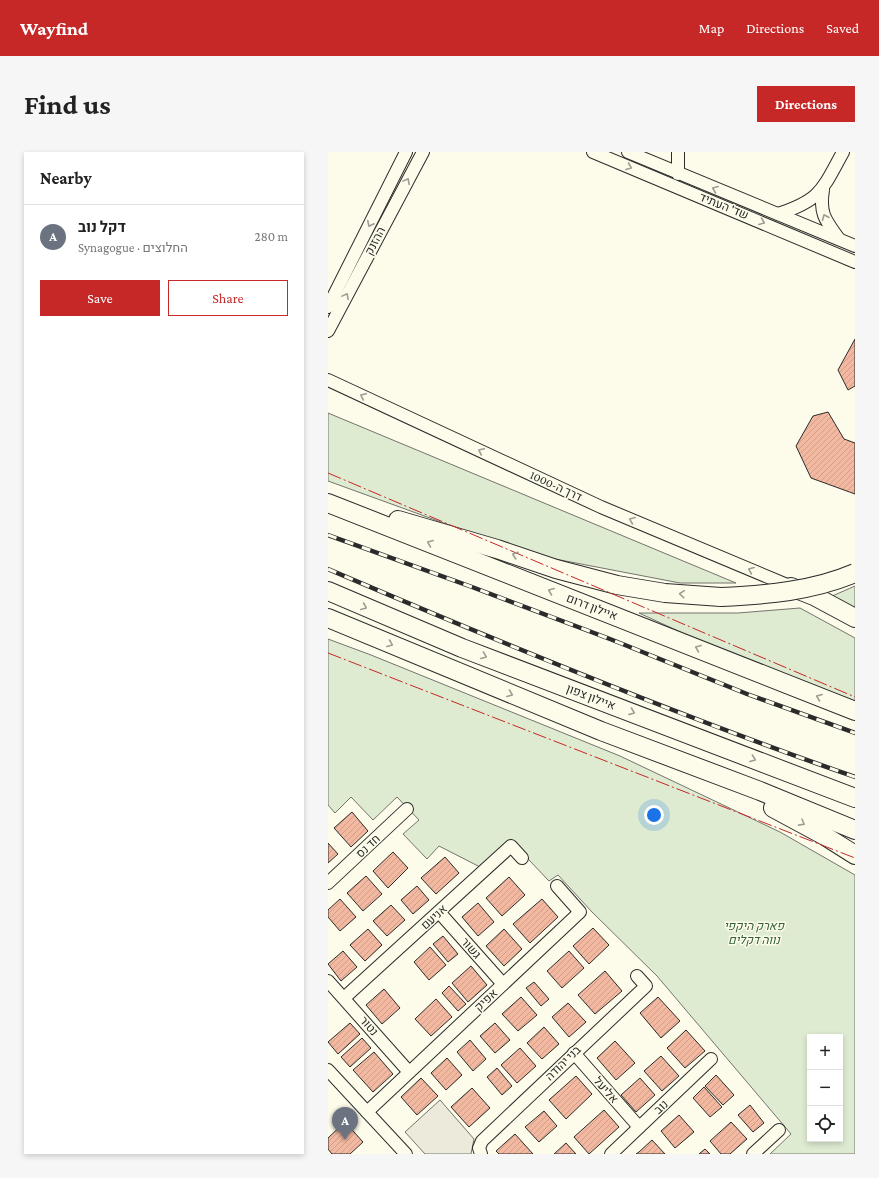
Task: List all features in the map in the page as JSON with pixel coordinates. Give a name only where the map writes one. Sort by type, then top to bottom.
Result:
[{"type":"highway","points":[[328,499],[497,549],[556,569],[617,585],[665,593],[721,597],[766,595],[826,583],[855,573]]},
{"type":"highway","name":"איילון דרום","points":[[328,503],[855,711]]},
{"type":"highway","points":[[787,585],[814,596],[855,618]]},
{"type":"highway","name":"איילון צפון","points":[[328,591],[462,648],[855,798]]},
{"type":"highway","points":[[328,618],[601,731],[760,801],[825,836],[855,856]]},
{"type":"highway","points":[[601,731],[760,791],[855,830]]},
{"type":"street","name":"ההזנק","points":[[328,307],[406,152]]},
{"type":"street","name":"ההזנק","points":[[328,330],[423,152]]},
{"type":"street","name":"שד' העתיד","points":[[593,152],[855,262]]},
{"type":"street","name":"שד' העתיד","points":[[629,152],[678,174],[855,246]]},
{"type":"street","points":[[678,152],[678,174]]},
{"type":"street","points":[[840,240],[825,219],[821,205],[823,190],[843,152]]},
{"type":"street","points":[[778,214],[804,204],[823,190]]},
{"type":"street","points":[[328,370],[341,386]]},
{"type":"street","name":"דרך ה-1000","points":[[328,380],[602,507],[787,585]]},
{"type":"street","name":"חד נס","points":[[328,883],[407,809]]},
{"type":"street","name":"אניעם","points":[[344,998],[512,846],[522,858]]},
{"type":"street","name":"אפיק","points":[[367,1112],[580,912],[557,886]]},
{"type":"street","name":"גשור","points":[[439,912],[503,984]]},
{"type":"street","name":"בני יהודה","points":[[481,1154],[479,1148],[482,1141],[646,986],[637,976]]},
{"type":"street","name":"נטור","points":[[328,981],[409,1072]]},
{"type":"street","name":"אליעל","points":[[574,1054],[639,1128]]},
{"type":"street","name":"נוב","points":[[611,1154],[711,1059]]},
{"type":"street","points":[[328,1070],[406,1154]]},
{"type":"street","points":[[753,1154],[779,1130]]},
{"type":"green space","points":[[328,413],[736,583],[680,583],[529,554],[328,481]]},
{"type":"green space","points":[[855,586],[855,611],[830,597]]},
{"type":"green space","points":[[800,608],[855,638],[855,701],[700,641],[639,613],[738,613]]},
{"type":"green space","name":"פארק היקפי נווה דקלים","points":[[328,639],[620,756],[780,832],[855,875],[855,1154],[770,1154],[791,1134],[657,976],[592,912],[558,875],[549,881],[511,841],[480,867],[439,846],[427,859],[403,834],[419,820],[397,797],[373,820],[351,797],[335,813],[328,805]]},
{"type":"shaded area","points":[[440,1100],[474,1139],[471,1154],[425,1154],[405,1132]]},
{"type":"building","points":[[855,339],[855,386],[848,390],[838,370]]},
{"type":"building","points":[[828,412],[844,439],[855,443],[855,494],[811,478],[796,446],[813,416]]},
{"type":"building","points":[[352,812],[368,831],[351,847],[334,828]]},
{"type":"building","points":[[328,843],[338,854],[328,863]]},
{"type":"building","points":[[393,852],[408,868],[388,888],[373,871]]},
{"type":"building","points":[[445,857],[459,873],[436,894],[421,878]]},
{"type":"building","points":[[366,876],[382,894],[363,911],[347,893]]},
{"type":"building","points":[[509,877],[525,895],[502,916],[486,898]]},
{"type":"building","points":[[417,886],[429,900],[413,914],[401,900]]},
{"type":"building","points":[[340,899],[356,917],[340,931],[328,917],[328,910]]},
{"type":"building","points":[[542,899],[558,917],[530,943],[513,924]]},
{"type":"building","points":[[478,903],[494,922],[478,936],[462,917]]},
{"type":"building","points":[[391,905],[405,920],[387,936],[373,921]]},
{"type":"building","points":[[593,928],[609,945],[589,964],[573,946]]},
{"type":"building","points":[[368,929],[382,945],[365,961],[350,945]]},
{"type":"building","points":[[504,929],[522,949],[504,966],[486,946]]},
{"type":"building","points":[[443,936],[458,954],[448,962],[433,944]]},
{"type":"building","points":[[430,947],[446,965],[429,980],[414,962]]},
{"type":"building","points":[[343,951],[357,967],[341,981],[328,964]]},
{"type":"building","points":[[569,951],[584,968],[562,988],[547,971]]},
{"type":"building","points":[[471,966],[487,985],[468,1002],[452,983]]},
{"type":"building","points":[[605,971],[622,991],[595,1014],[578,995]]},
{"type":"building","points":[[534,982],[549,999],[541,1006],[526,988]]},
{"type":"building","points":[[449,986],[466,1004],[458,1011],[442,993]]},
{"type":"building","points":[[384,989],[400,1008],[382,1024],[366,1005]]},
{"type":"building","points":[[521,997],[537,1015],[518,1031],[502,1014]]},
{"type":"building","points":[[658,997],[680,1021],[661,1038],[640,1013]]},
{"type":"building","points":[[436,999],[452,1017],[431,1036],[415,1019]]},
{"type":"building","points":[[568,1003],[586,1022],[569,1037],[552,1017]]},
{"type":"building","points":[[350,1023],[360,1034],[338,1054],[328,1042]]},
{"type":"building","points":[[495,1023],[510,1040],[495,1053],[480,1036]]},
{"type":"building","points":[[544,1027],[559,1044],[542,1059],[527,1043]]},
{"type":"building","points":[[686,1030],[705,1051],[685,1068],[667,1048]]},
{"type":"building","points":[[362,1038],[371,1048],[350,1067],[341,1057]]},
{"type":"building","points":[[470,1040],[486,1059],[473,1071],[457,1052]]},
{"type":"building","points":[[615,1041],[635,1063],[616,1080],[597,1058]]},
{"type":"building","points":[[520,1048],[536,1066],[517,1083],[501,1065]]},
{"type":"building","points":[[374,1052],[393,1074],[373,1092],[353,1070]]},
{"type":"building","points":[[661,1056],[679,1076],[662,1091],[644,1071]]},
{"type":"building","points":[[447,1058],[462,1075],[446,1090],[431,1073]]},
{"type":"building","points":[[497,1068],[512,1086],[502,1095],[487,1077]]},
{"type":"building","points":[[716,1075],[734,1095],[723,1105],[705,1086]]},
{"type":"building","points":[[576,1076],[592,1094],[566,1119],[549,1100]]},
{"type":"building","points":[[421,1078],[438,1096],[417,1115],[401,1097]]},
{"type":"building","points":[[640,1078],[655,1095],[636,1112],[621,1095]]},
{"type":"building","points":[[704,1087],[722,1107],[710,1117],[693,1098]]},
{"type":"building","points":[[472,1088],[490,1108],[469,1127],[451,1107]]},
{"type":"building","points":[[750,1105],[764,1123],[753,1132],[738,1115]]},
{"type":"building","points":[[604,1110],[619,1127],[589,1154],[574,1137]]},
{"type":"building","points":[[544,1111],[557,1126],[539,1142],[525,1127]]},
{"type":"building","points":[[679,1115],[694,1132],[675,1148],[661,1131]]},
{"type":"building","points":[[345,1122],[363,1142],[350,1154],[332,1154],[328,1149],[328,1138]]},
{"type":"building","points":[[731,1122],[747,1139],[730,1154],[721,1154],[710,1141]]},
{"type":"building","points":[[515,1134],[533,1154],[499,1154],[496,1151]]},
{"type":"building","points":[[652,1140],[665,1154],[636,1154],[639,1152]]},
{"type":"building","points":[[566,1143],[576,1154],[554,1154]]},
{"type":"building","points":[[705,1149],[710,1154],[699,1154]]},
{"type":"railway","points":[[328,535],[472,587],[610,639],[747,694],[855,733]]},
{"type":"railway","points":[[328,569],[590,678],[722,729],[855,777]]},
{"type":"power","points":[[328,473],[855,697]]},
{"type":"power","points":[[328,653],[855,858]]},
{"type":"place","name":"דקל נוב","points":[[345,1140]]}]
